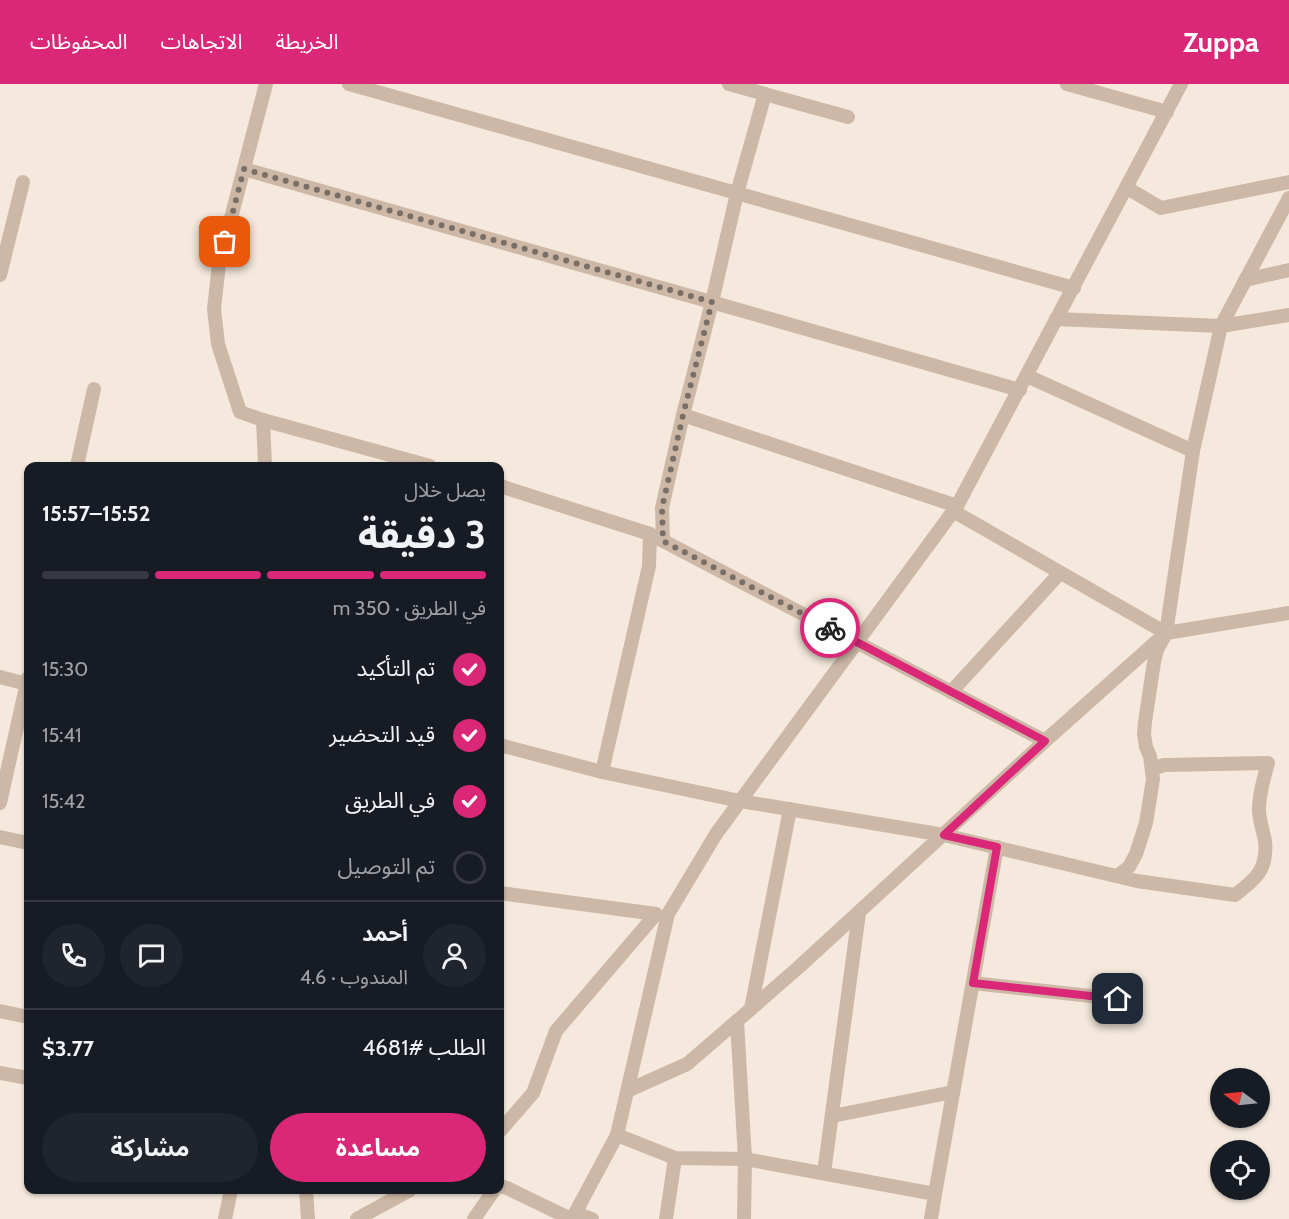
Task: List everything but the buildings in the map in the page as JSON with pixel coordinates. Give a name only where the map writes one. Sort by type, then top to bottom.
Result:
[{"type":"street","points":[[266,84],[219,264],[214,309],[219,344],[240,411],[263,420],[415,462]]},
{"type":"street","points":[[349,84],[1074,288]]},
{"type":"street","points":[[729,84],[848,117]]},
{"type":"street","points":[[1067,84],[1167,112]]},
{"type":"street","points":[[504,1126],[533,1093],[555,1031],[662,914],[716,834],[955,509],[1028,376],[1181,84]]},
{"type":"street","points":[[663,541],[662,508],[683,415],[737,194],[765,94]]},
{"type":"street","points":[[244,169],[1020,390]]},
{"type":"street","points":[[0,275],[23,182]]},
{"type":"street","points":[[1127,188],[1161,208],[1289,182]]},
{"type":"street","points":[[1117,876],[1129,867],[1136,854],[1146,823],[1152,769],[1144,734],[1154,662],[1157,650],[1166,633],[1193,451],[1221,326],[1289,198]]},
{"type":"street","points":[[1245,280],[1289,270]]},
{"type":"street","points":[[1056,319],[1221,326],[1289,315]]},
{"type":"street","points":[[1028,376],[1193,451]]},
{"type":"street","points":[[78,462],[94,389]]},
{"type":"street","points":[[683,415],[955,509],[1060,573],[1166,633]]},
{"type":"street","points":[[263,420],[265,462]]},
{"type":"street","points":[[504,487],[650,534],[1045,741]]},
{"type":"street","points":[[602,772],[649,566],[650,534]]},
{"type":"street","points":[[951,692],[1060,573]]},
{"type":"street","points":[[629,1090],[687,1064],[859,913],[1166,633],[1289,613]]},
{"type":"street","points":[[0,677],[24,684]]},
{"type":"street","points":[[0,798],[24,701]]},
{"type":"street","points":[[504,746],[602,772],[740,801],[944,835],[1137,881],[1235,895],[1256,878],[1263,867],[1265,842],[1259,807],[1268,762],[1164,765],[1152,769]]},
{"type":"street","points":[[750,1009],[790,809]]},
{"type":"street","points":[[0,837],[24,842]]},
{"type":"street","points":[[931,1219],[997,847]]},
{"type":"street","points":[[504,894],[662,914]]},
{"type":"street","points":[[824,1173],[859,913]]},
{"type":"street","points":[[572,1217],[618,1135],[629,1090],[662,914]]},
{"type":"street","points":[[973,983],[1118,999]]},
{"type":"street","points":[[0,1011],[24,1016]]},
{"type":"street","points":[[737,1021],[745,1159],[744,1219]]},
{"type":"street","points":[[0,1072],[24,1077]]},
{"type":"street","points":[[832,1116],[953,1092]]},
{"type":"street","points":[[618,1135],[675,1158],[745,1159],[935,1194]]},
{"type":"street","points":[[666,1219],[675,1158]]},
{"type":"street","points":[[504,1187],[572,1217],[592,1219]]},
{"type":"street","points":[[225,1219],[230,1194]]},
{"type":"street","points":[[306,1194],[308,1219]]},
{"type":"street","points":[[357,1219],[403,1194]]},
{"type":"street","points":[[474,1219],[491,1194]]},
{"type":"way so far","points":[[225,242],[244,169],[712,302],[662,508],[663,541],[830,628]]},
{"type":"route","points":[[830,628],[1045,741],[944,835],[997,847],[973,983],[1118,999]]}]
